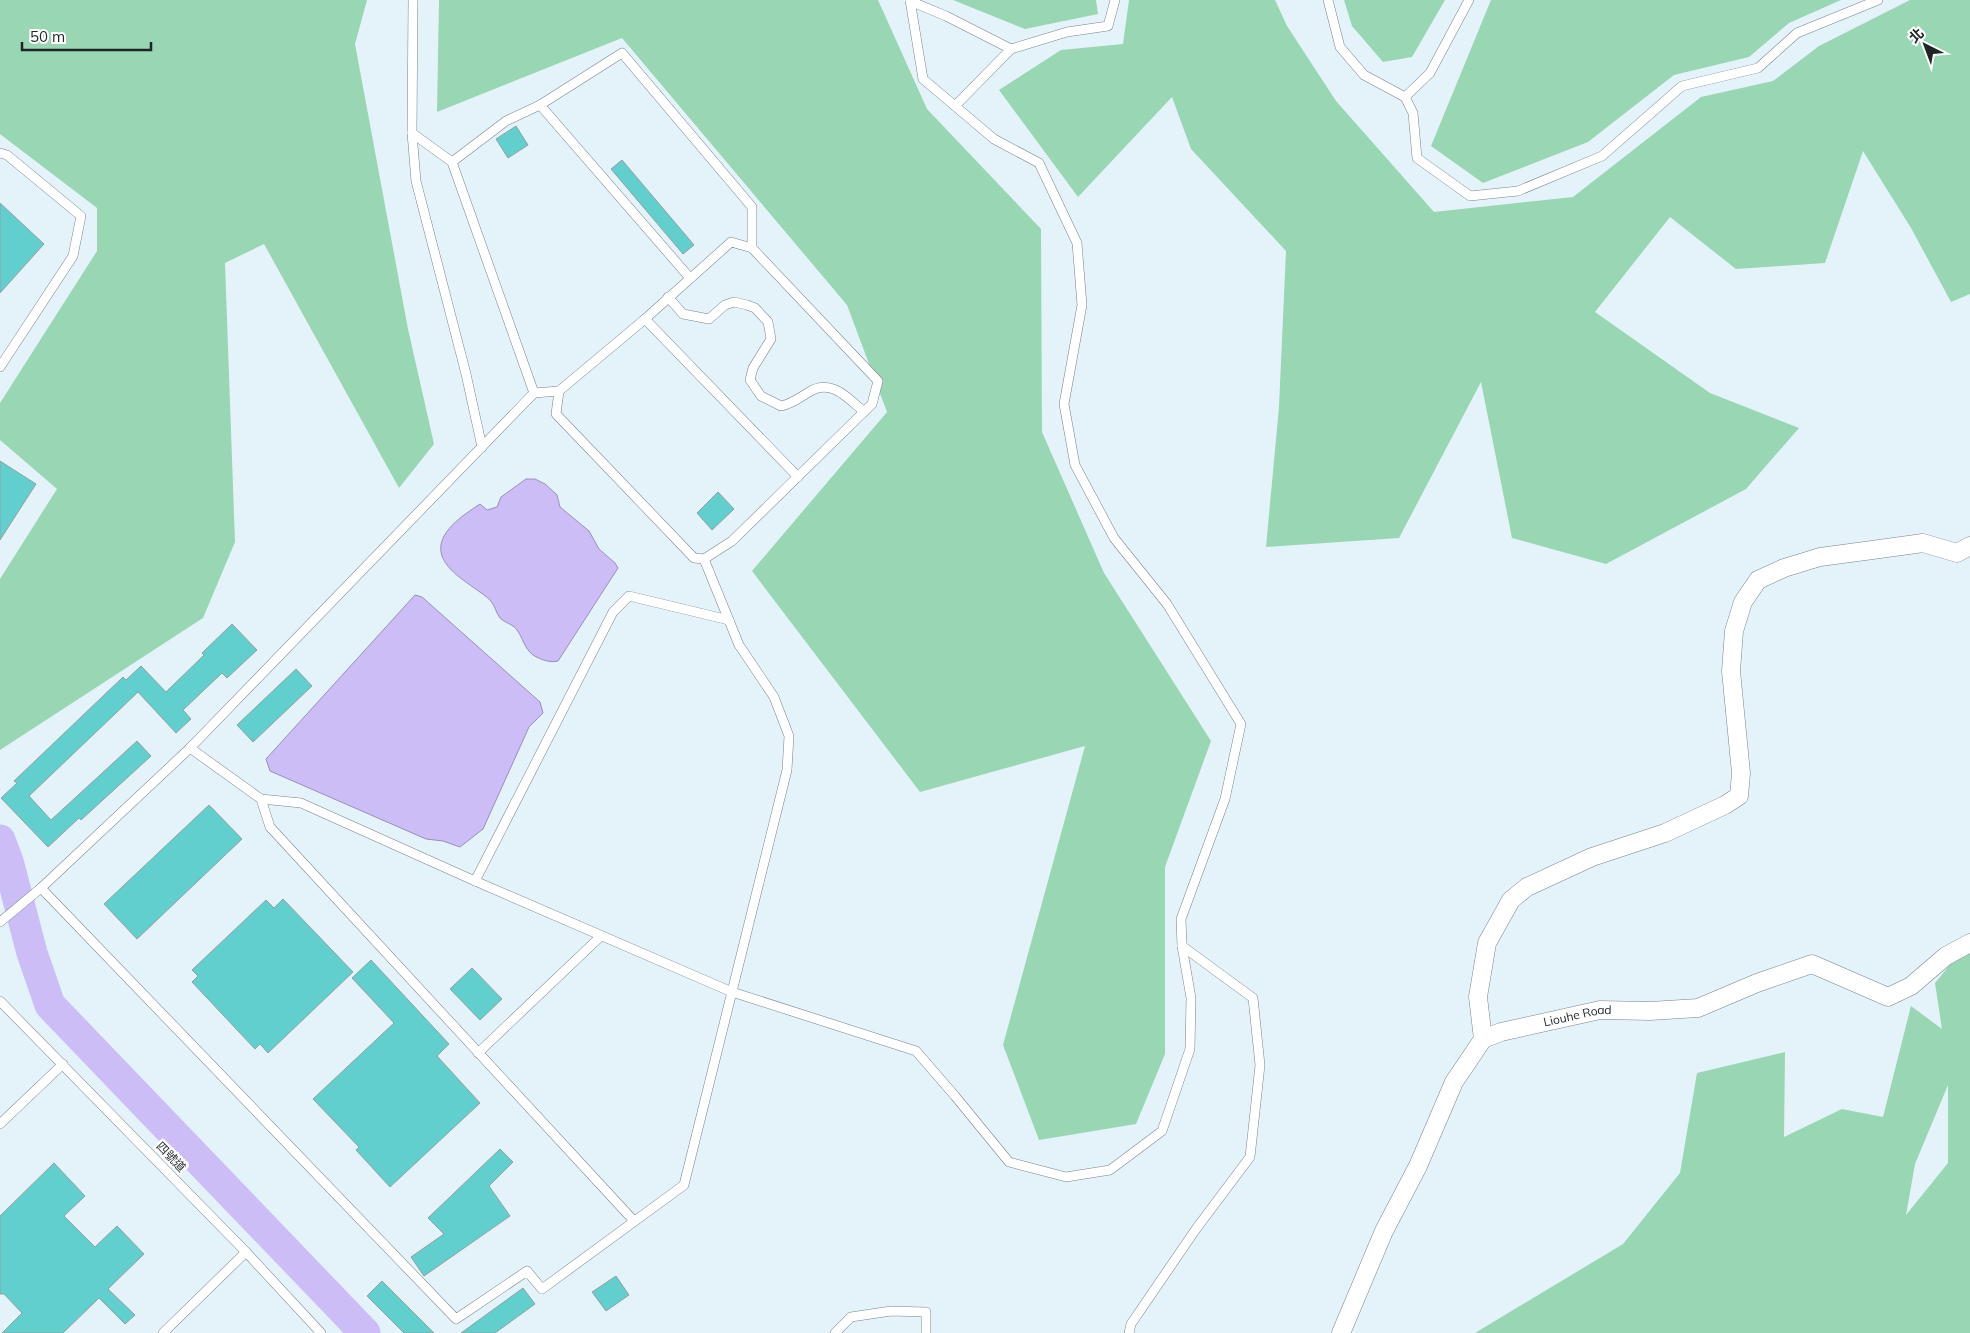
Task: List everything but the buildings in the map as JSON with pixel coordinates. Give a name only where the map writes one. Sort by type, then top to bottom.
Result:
[{"type":"street","points":[[1341,1333],[1384,1231],[1418,1166],[1454,1082],[1483,1039],[1478,997],[1487,943],[1511,900],[1527,888],[1584,861],[1665,833],[1725,805],[1739,796],[1741,773],[1731,671],[1734,631],[1743,602],[1758,580],[1784,568],[1820,557],[1923,543],[1957,553],[1970,546]]},
{"type":"street","name":"Liouhe Road","points":[[1483,1039],[1501,1032],[1600,1010],[1650,1011],[1698,1008],[1757,983],[1812,964],[1888,997],[1911,986],[1946,956],[1970,944]]},
{"type":"lane","points":[[413,0],[412,133],[416,181],[466,374],[482,447]]},
{"type":"lane","points":[[910,0],[1011,49]]},
{"type":"lane","points":[[190,748],[261,799],[302,803],[475,881],[732,992],[916,1051],[1009,1162],[1066,1177],[1110,1170],[1162,1130],[1190,1049],[1191,998],[1182,946],[1181,920],[1225,800],[1241,724],[1167,604],[1114,538],[1075,465],[1064,404],[1082,305],[1077,242],[1039,163],[994,139],[923,79],[910,0]]},
{"type":"lane","points":[[955,106],[1011,49],[1067,32],[1108,26],[1115,0]]},
{"type":"lane","points":[[1328,0],[1340,47],[1364,76],[1405,97],[1413,113],[1417,158],[1470,196],[1518,191],[1602,156],[1682,86],[1758,68],[1796,33],[1878,0]]},
{"type":"lane","points":[[1405,97],[1430,73],[1469,0]]},
{"type":"lane","points":[[452,162],[506,121],[540,105],[622,53],[752,207],[752,248]]},
{"type":"lane","points":[[540,105],[690,278]]},
{"type":"lane","points":[[412,133],[452,162],[534,393]]},
{"type":"lane","points":[[0,153],[7,155],[81,216],[73,256],[0,367]]},
{"type":"lane","points":[[0,922],[41,888],[190,748],[534,393],[559,391],[645,319],[731,242],[752,248],[878,381],[872,404],[732,541],[704,559],[694,558],[556,414],[559,391]]},
{"type":"lane","points":[[668,297],[683,314],[709,319],[725,305],[734,302],[755,308],[768,322],[771,339],[753,368],[750,380],[761,396],[781,406],[793,403],[812,390],[826,386],[841,391],[864,412]]},
{"type":"lane","points":[[645,319],[798,477]]},
{"type":"lane","points":[[41,888],[456,1319],[528,1271],[542,1289],[684,1185],[787,770],[788,736],[774,697],[739,645],[704,559]]},
{"type":"lane","points":[[475,881],[613,612],[629,596],[728,620]]},
{"type":"lane","points":[[261,799],[270,827],[634,1221]]},
{"type":"lane","points":[[478,1053],[601,936]]},
{"type":"lane","points":[[1129,1333],[1132,1324],[1196,1229],[1250,1157],[1260,1065],[1253,998],[1182,946]]},
{"type":"lane","name":"四號道","points":[[0,1001],[246,1252],[321,1333]]},
{"type":"lane","points":[[0,1124],[63,1064]]},
{"type":"lane","points":[[163,1333],[246,1252]]},
{"type":"lane","points":[[835,1333],[851,1317],[891,1311],[926,1312],[926,1333]]},
{"type":"green space","points":[[0,0],[367,0],[355,44],[408,329],[434,444],[399,488],[264,244],[225,263],[235,542],[203,618],[0,750],[0,579],[57,489],[0,440],[0,403],[97,251],[97,208],[0,134]]},
{"type":"green space","points":[[439,0],[878,0],[927,109],[1041,229],[1042,432],[1104,573],[1211,741],[1165,867],[1165,1054],[1136,1124],[1039,1140],[1003,1045],[1085,746],[920,792],[752,571],[887,412],[847,305],[622,38],[437,112]]},
{"type":"green space","points":[[953,0],[1096,0],[1098,14],[1025,29]]},
{"type":"green space","points":[[1129,0],[1275,0],[1287,26],[1336,101],[1434,212],[1573,197],[1701,97],[1773,81],[1819,46],[1910,0],[1970,0],[1970,294],[1951,302],[1911,228],[1863,151],[1825,263],[1736,269],[1670,217],[1595,312],[1710,393],[1799,428],[1746,489],[1606,564],[1512,538],[1481,382],[1399,538],[1266,547],[1279,407],[1286,251],[1191,149],[1172,97],[1078,197],[999,90],[1061,50],[1123,44]]},
{"type":"green space","points":[[1344,0],[1445,0],[1412,57],[1383,62],[1352,26]]},
{"type":"green space","points":[[1491,0],[1841,0],[1789,23],[1749,57],[1674,75],[1588,142],[1483,183],[1431,146]]},
{"type":"green space","points":[[1970,943],[1970,1333],[1475,1333],[1623,1244],[1680,1173],[1697,1073],[1785,1052],[1784,1137],[1842,1109],[1883,1117],[1911,1006],[1942,1029],[1935,983],[1967,944]],"holes":[[[1948,1085],[1948,1163],[1906,1215],[1915,1164]]]},
{"type":"shaded area","points":[[526,479],[535,479],[545,484],[557,495],[560,507],[589,531],[599,549],[618,568],[558,661],[555,662],[542,660],[533,655],[517,630],[501,619],[490,600],[450,569],[442,556],[442,540],[452,525],[480,504],[487,510],[497,507],[501,497]]},
{"type":"shaded area","points":[[415,595],[422,597],[540,702],[543,713],[529,727],[483,829],[460,847],[443,841],[426,839],[270,771],[266,759]]},
{"type":"waterway","points":[[0,840],[8,861],[32,953],[50,1005],[365,1333]]}]
